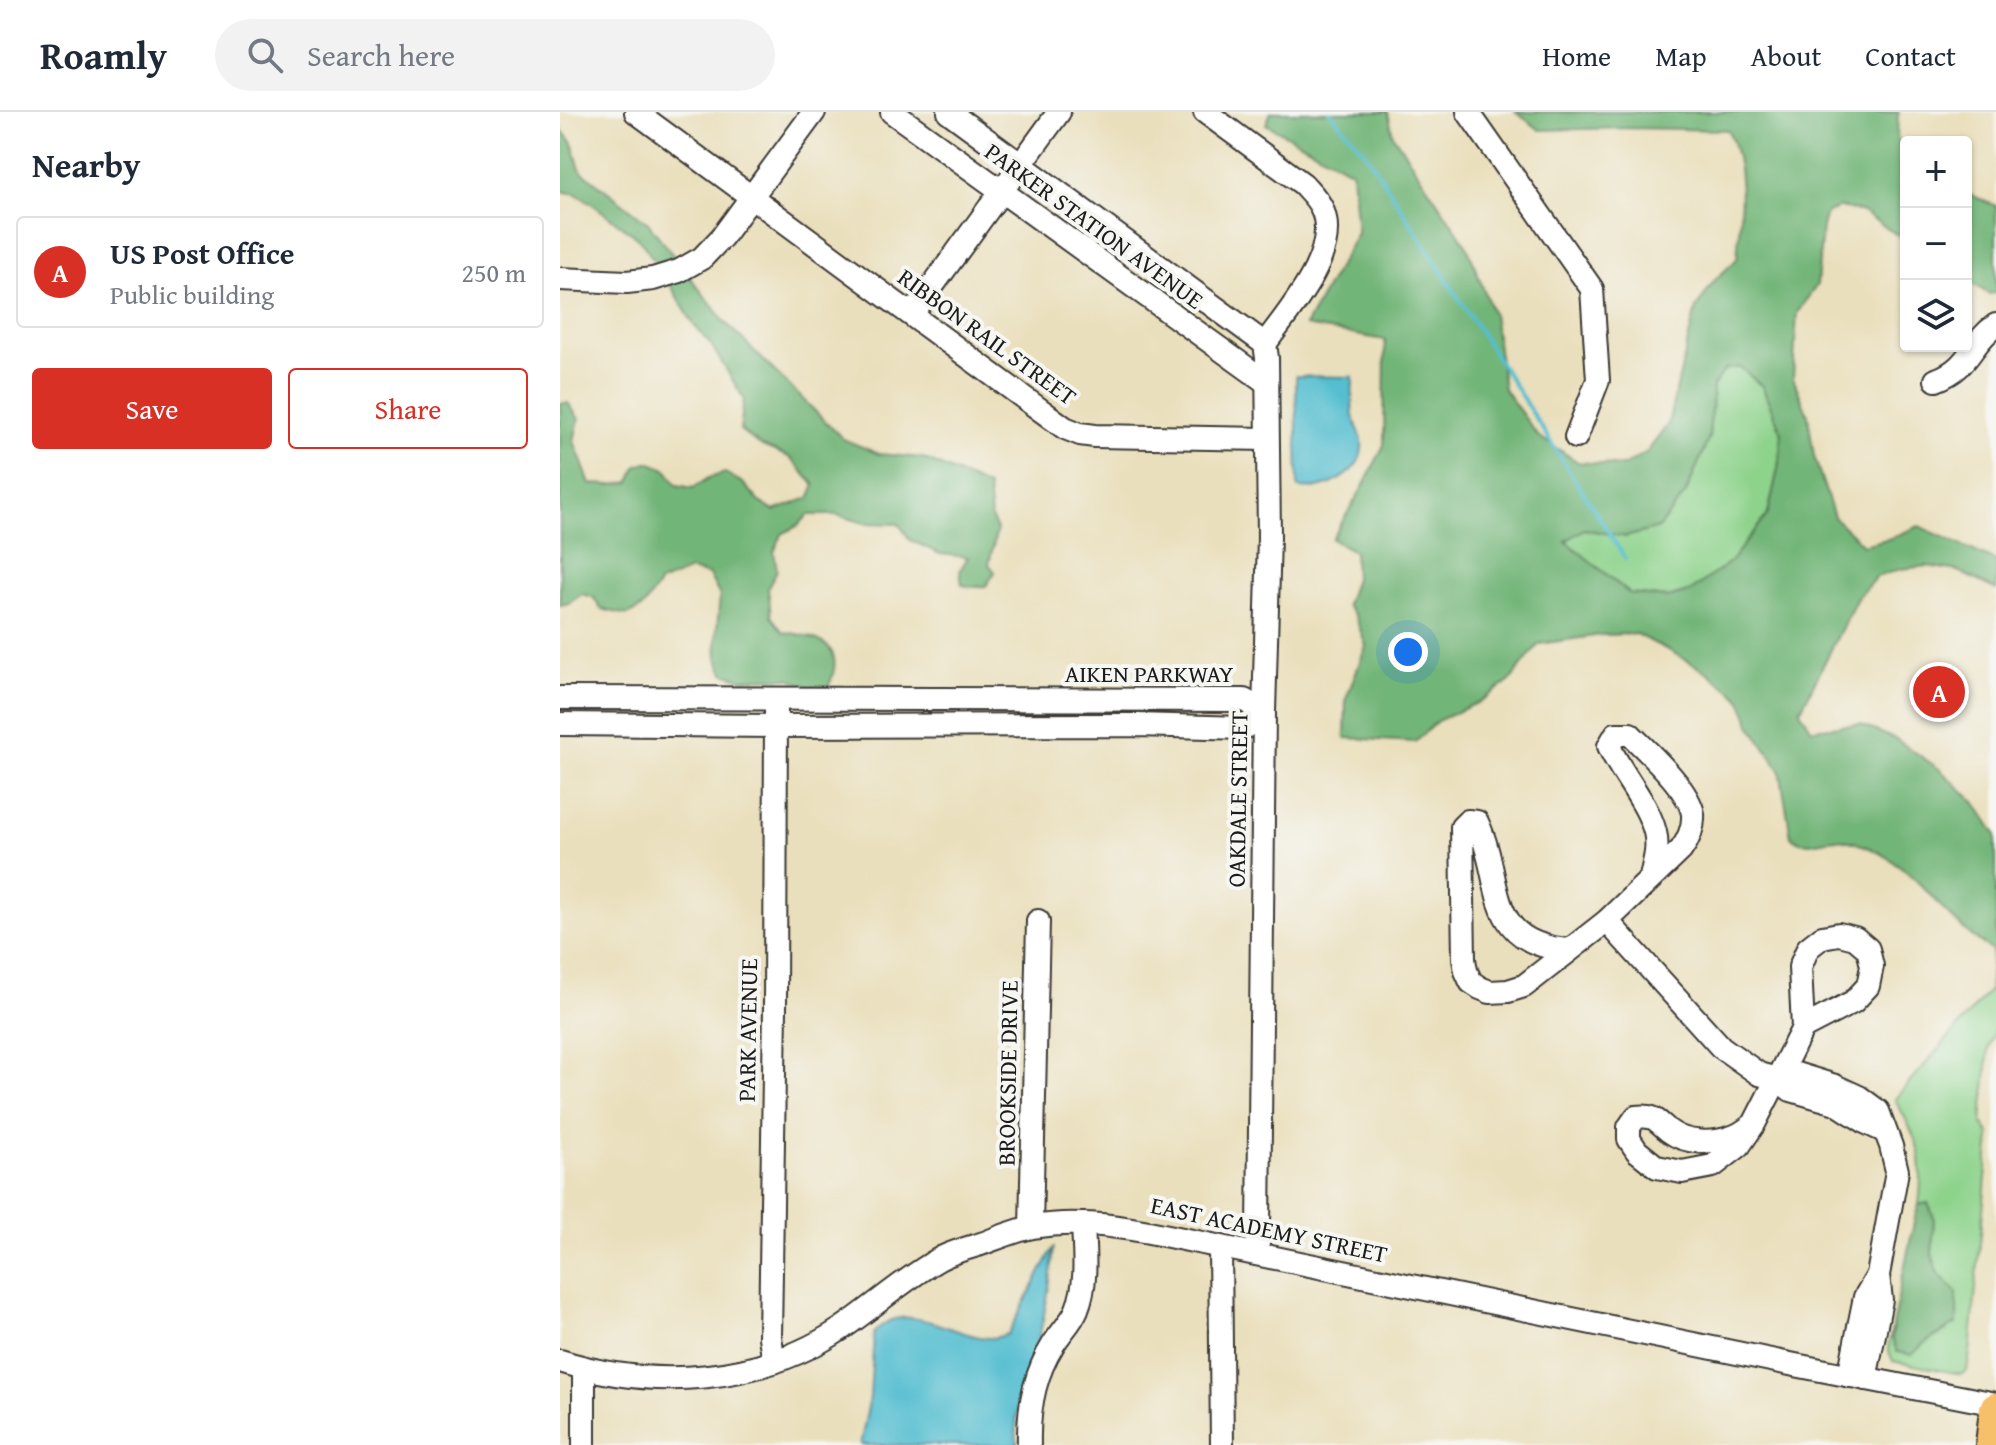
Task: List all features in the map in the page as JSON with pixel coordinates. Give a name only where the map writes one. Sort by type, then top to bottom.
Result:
[{"type":"highway","points":[[1992,1445],[1996,1407]]},
{"type":"street","name":"RIBBON RAIL STREET","points":[[636,112],[1065,428],[1080,434],[1122,437],[1267,439]]},
{"type":"street","points":[[560,279],[627,282],[653,279],[679,271],[702,258],[722,237],[814,112]]},
{"type":"street","name":"PARKER STATION AVENUE","points":[[892,112],[1266,382]]},
{"type":"street","name":"PARKER STATION AVENUE","points":[[949,112],[1265,344]]},
{"type":"street","points":[[912,314],[1059,112]]},
{"type":"street","points":[[1205,112],[1303,184],[1315,197],[1326,222],[1327,235],[1322,258],[1265,344]]},
{"type":"street","points":[[1468,112],[1592,289],[1598,380],[1576,437]]},
{"type":"street","points":[[1936,380],[1950,374],[1967,360],[1977,343],[1996,325]]},
{"type":"street","name":"OAKDALE STREET","points":[[1257,1254],[1269,537],[1265,344]]},
{"type":"street","name":"AIKEN PARKWAY","points":[[560,698],[1244,700],[1264,712]]},
{"type":"street","name":"PARK AVENUE","points":[[774,1362],[770,1337],[776,699]]},
{"type":"street","points":[[560,724],[1244,728],[1264,712]]},
{"type":"street","points":[[1570,950],[1551,949],[1531,942],[1515,931],[1497,898],[1481,830],[1477,822],[1468,821],[1462,827],[1466,971],[1471,982],[1490,992],[1524,986],[1570,950],[1607,921],[1681,850],[1688,839],[1693,814],[1689,800],[1630,734],[1616,734],[1609,746],[1643,804],[1655,832],[1651,877]]},
{"type":"street","points":[[1643,804],[1676,785]]},
{"type":"street","points":[[1462,905],[1497,898]]},
{"type":"street","name":"BROOKSIDE DRIVE","points":[[1031,1227],[1038,921]]},
{"type":"street","points":[[1607,921],[1721,1047],[1759,1074],[1777,1079],[1791,1090],[1836,1103],[1884,1131],[1897,1171],[1878,1275],[1881,1300],[1857,1378]]},
{"type":"street","points":[[1754,1124],[1735,1137],[1713,1142],[1689,1140],[1671,1133],[1658,1120],[1648,1116],[1636,1117],[1629,1127],[1629,1139],[1637,1151],[1657,1167],[1682,1172],[1713,1166],[1739,1146],[1754,1124],[1803,1028]]},
{"type":"street","points":[[1029,1445],[1028,1424],[1035,1382],[1051,1348],[1077,1311],[1084,1283],[1083,1224]]},
{"type":"street","name":"EAST ACADEMY STREET","points":[[560,1361],[623,1376],[677,1379],[732,1373],[774,1362],[841,1329],[943,1257],[1031,1227],[1083,1224],[1114,1226],[1257,1254],[1996,1407]]},
{"type":"street","points":[[1220,1247],[1222,1445]]},
{"type":"street","points":[[584,1368],[584,1445]]},
{"type":"green space","points":[[1271,112],[1388,112],[1393,135],[1467,246],[1493,314],[1504,389],[1538,436],[1578,462],[1623,466],[1647,452],[1668,424],[1696,308],[1714,281],[1737,259],[1741,193],[1734,145],[1728,130],[1540,130],[1516,112],[1898,112],[1900,237],[1864,213],[1841,207],[1826,213],[1817,285],[1797,313],[1793,378],[1808,415],[1814,456],[1834,517],[1863,545],[1919,526],[1996,561],[1996,590],[1958,571],[1927,566],[1900,569],[1876,577],[1857,598],[1800,711],[1812,729],[1859,724],[1897,740],[1938,768],[1975,802],[1996,834],[1996,951],[1962,928],[1887,857],[1857,843],[1833,839],[1807,843],[1791,836],[1780,770],[1753,729],[1740,698],[1707,672],[1636,634],[1601,635],[1539,644],[1509,682],[1479,702],[1437,721],[1415,742],[1345,738],[1346,699],[1366,646],[1355,616],[1346,605],[1355,578],[1354,551],[1332,539],[1384,445],[1385,340],[1305,326],[1357,233],[1352,171],[1266,124]],"holes":[[[1740,367],[1762,386],[1782,433],[1768,514],[1730,562],[1691,591],[1668,598],[1630,594],[1566,541],[1584,529],[1626,537],[1658,528],[1686,493],[1709,438],[1713,386],[1725,369]]]},
{"type":"green space","points":[[560,128],[573,144],[580,170],[648,223],[725,322],[843,439],[879,454],[923,458],[988,487],[991,518],[997,529],[989,564],[995,572],[986,586],[962,585],[960,570],[968,557],[940,554],[910,540],[899,524],[865,523],[837,515],[808,515],[799,525],[782,534],[774,552],[777,570],[768,588],[771,616],[783,632],[818,640],[832,653],[833,673],[828,687],[809,687],[789,678],[742,679],[724,673],[717,658],[716,639],[720,596],[709,575],[690,570],[660,583],[643,607],[628,615],[601,609],[593,597],[582,594],[560,605],[560,403],[568,403],[579,419],[574,441],[590,484],[630,482],[637,466],[649,462],[666,469],[677,485],[693,488],[725,473],[743,483],[760,502],[774,511],[809,498],[815,485],[789,457],[760,445],[740,430],[744,399],[639,239],[591,203],[576,194],[560,191]]},
{"type":"green space","points":[[1972,196],[1996,206],[1996,293],[1989,294],[1972,284]]},
{"type":"green space","points":[[1740,367],[1762,386],[1782,433],[1768,514],[1730,562],[1692,591],[1668,598],[1630,594],[1565,541],[1584,529],[1626,537],[1709,438],[1713,386],[1725,369]]},
{"type":"green space","points":[[1992,951],[1996,951],[1996,1025],[1989,1047],[1982,1122],[1990,1135],[1970,1352],[1967,1371],[1961,1374],[1893,1361],[1888,1349],[1893,1321],[1892,1338],[1911,1355],[1947,1330],[1957,1293],[1937,1272],[1932,1253],[1934,1218],[1928,1203],[1919,1205],[1921,1174],[1918,1150],[1895,1099],[1989,991]]},
{"type":"green space","points":[[1928,1203],[1934,1218],[1932,1253],[1937,1272],[1957,1293],[1957,1323],[1923,1344],[1912,1355],[1897,1352],[1892,1338],[1893,1321],[1916,1213],[1919,1205]]},
{"type":"water","points":[[1296,376],[1353,377],[1352,410],[1362,441],[1360,457],[1346,475],[1317,488],[1298,488]]},
{"type":"water","points":[[1054,1247],[1041,1329],[1018,1406],[1018,1445],[860,1445],[870,1397],[874,1333],[886,1323],[900,1318],[914,1318],[975,1336],[991,1338],[1008,1334]]},
{"type":"waterway","points":[[1330,112],[1367,155],[1625,558]]},
{"type":"place","name":"US Post Office","points":[[1939,692]]}]
